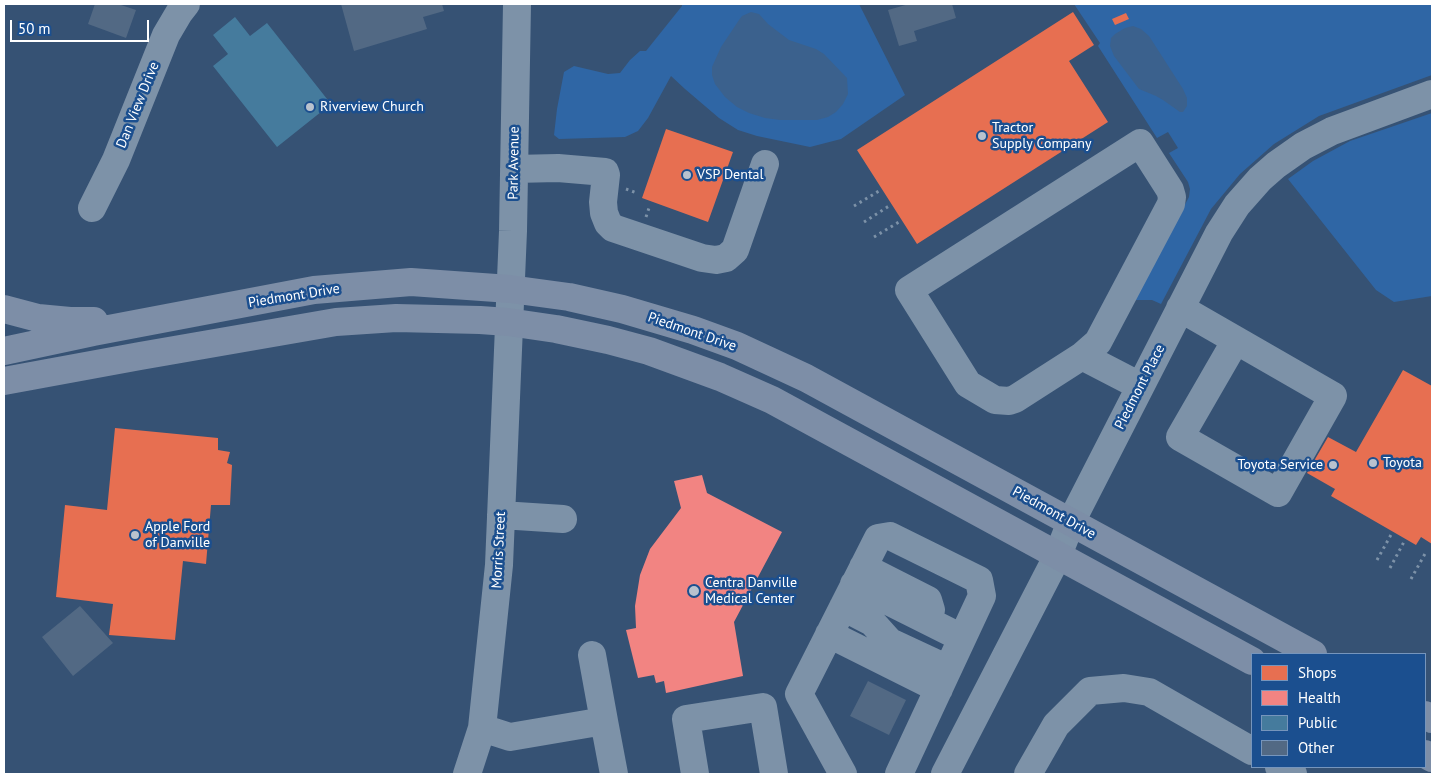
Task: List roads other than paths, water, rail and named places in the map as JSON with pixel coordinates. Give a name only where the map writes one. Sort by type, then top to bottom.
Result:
[{"type":"main road","name":"Piedmont Drive","points":[[4,351],[314,290],[411,282],[510,289],[569,297],[622,309],[693,330],[737,346],[806,378],[1311,653]]},
{"type":"main road","points":[[4,309],[46,319],[70,321],[112,320],[140,324]]},
{"type":"main road","points":[[4,381],[336,322],[396,318],[480,320],[556,329],[608,340],[649,351],[720,377],[772,400],[1251,660]]},
{"type":"main road","points":[[4,394],[24,384],[119,365],[140,356]]},
{"type":"street","name":"Dan View Drive","points":[[92,208],[116,160],[166,35],[186,4]]},
{"type":"street","name":"Park Avenue","points":[[508,322],[514,169],[517,4]]},
{"type":"street","name":"Piedmont Place","points":[[945,774],[1058,555],[1071,522],[1218,233],[1237,205],[1260,179],[1303,146],[1332,131],[1432,94]]},
{"type":"street","points":[[1140,143],[1170,190],[1172,204],[1098,342],[1082,356],[1015,399],[995,400],[968,384],[909,290],[1140,143]]},
{"type":"street","points":[[514,169],[558,168],[605,172],[604,213],[608,223],[613,228],[702,258],[716,260],[726,258],[734,250],[765,164]]},
{"type":"street","points":[[1180,308],[1236,340],[1334,396],[1278,494],[1180,437],[1236,340]]},
{"type":"street","name":"Morris Street","points":[[467,774],[482,728],[499,565],[508,322]]},
{"type":"street","points":[[1082,356],[1140,386]]},
{"type":"street","points":[[501,514],[564,519]]},
{"type":"street","points":[[843,774],[799,694],[878,538],[890,536],[979,580],[982,596],[899,774]]},
{"type":"street","points":[[847,599],[928,600],[932,614],[953,659]]},
{"type":"street","points":[[847,599],[890,642],[953,659]]},
{"type":"street","points":[[847,599],[953,659]]},
{"type":"street","points":[[847,599],[953,659]]},
{"type":"street","points":[[592,655],[614,774]]},
{"type":"street","points":[[1028,774],[1056,725],[1090,692],[1124,688],[1149,692],[1251,750]]},
{"type":"street","points":[[694,774],[686,719],[763,707],[774,774]]},
{"type":"street","points":[[482,728],[510,737],[604,721]]},
{"type":"street","points":[[1281,768],[1292,774]]},
{"type":"place","name":"Riverview Church","points":[[310,107]]},
{"type":"place","name":"Tractor Supply Company","points":[[982,136]]},
{"type":"place","name":"VSP Dental","points":[[687,175]]},
{"type":"place","name":"Toyota","points":[[1373,463]]},
{"type":"place","name":"Toyota Service","points":[[1333,465]]},
{"type":"place","name":"Apple Ford of Danville","points":[[135,535]]},
{"type":"place","name":"Centra Danville Medical Center","points":[[694,591]]}]
